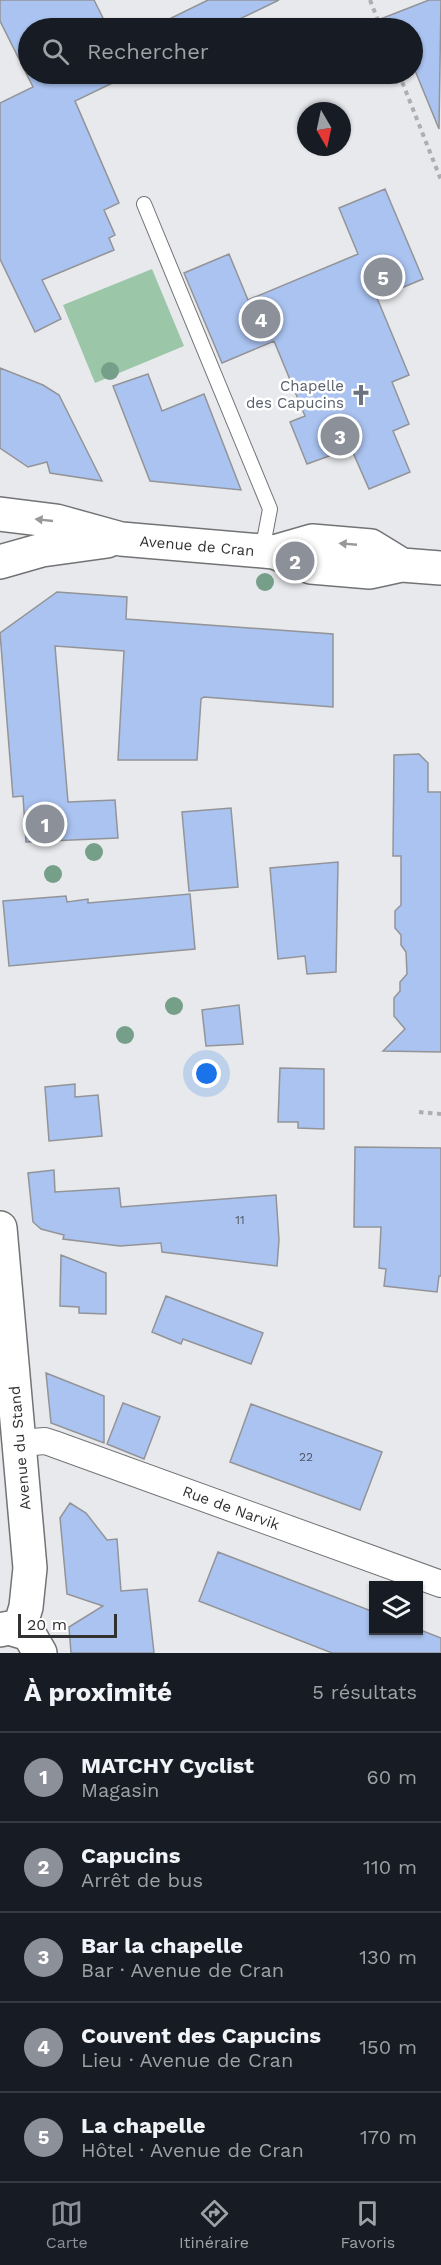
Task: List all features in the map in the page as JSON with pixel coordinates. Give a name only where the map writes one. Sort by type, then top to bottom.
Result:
[{"type":"main road","name":"Avenue de Cran","points":[[0,514],[56,521],[121,539],[268,552],[312,541],[371,546],[402,565],[441,568]]},
{"type":"main road","name":"Avenue de Cran","points":[[0,562],[42,550],[121,539]]},
{"type":"main road","name":"Avenue du Stand","points":[[0,1228],[30,1568],[20,1638]]},
{"type":"street","name":"Rue de Narvik","points":[[20,1443],[45,1441],[54,1444],[441,1584]]},
{"type":"lane","points":[[144,204],[270,509],[268,552]]},
{"type":"path","points":[[370,0],[377,18]]},
{"type":"path","points":[[403,84],[441,180]]},
{"type":"path","points":[[419,1112],[441,1114]]},
{"type":"green space","points":[[152,269],[184,346],[95,383],[63,305]]},
{"type":"building","points":[[0,0],[94,0],[103,18],[18,18],[18,57],[0,21]]},
{"type":"building","points":[[208,0],[279,0],[242,18],[171,18]]},
{"type":"building","points":[[429,0],[441,0],[439,129],[421,84],[423,84],[423,18],[383,18]]},
{"type":"building","points":[[32,84],[110,84],[75,101],[119,203],[104,210],[115,235],[109,238],[114,250],[42,280],[61,319],[35,332],[0,259],[0,103],[33,87]]},
{"type":"building","points":[[385,189],[423,279],[377,298],[409,375],[392,382],[409,424],[393,431],[410,472],[369,489],[351,448],[307,464],[290,422],[305,416],[274,341],[222,363],[184,273],[229,254],[248,300],[358,254],[339,208]]},
{"type":"building","points":[[0,368],[43,385],[59,395],[102,481],[50,473],[47,462],[28,467],[0,448]]},
{"type":"building","points":[[148,374],[162,411],[204,394],[241,490],[150,481],[113,386]]},
{"type":"building","points":[[57,592],[127,597],[126,619],[333,634],[333,707],[204,697],[201,699],[197,760],[118,760],[124,651],[55,646],[68,802],[115,800],[118,838],[26,842],[23,796],[13,797],[0,633]]},
{"type":"building","points":[[419,754],[428,763],[428,792],[441,792],[441,1052],[383,1051],[405,1029],[394,1016],[394,998],[400,991],[400,982],[407,974],[406,952],[401,945],[401,935],[395,928],[395,911],[401,905],[401,856],[393,856],[394,755]]},
{"type":"building","points":[[231,808],[238,887],[189,891],[182,812]]},
{"type":"building","points":[[338,862],[336,972],[307,974],[305,956],[278,959],[270,868]]},
{"type":"building","points":[[190,894],[195,949],[9,966],[3,901],[66,896],[67,902],[88,899],[88,903]]},
{"type":"building","points":[[239,1005],[243,1044],[206,1046],[202,1010]]},
{"type":"building","points":[[280,1068],[324,1069],[324,1129],[298,1128],[298,1122],[278,1122]]},
{"type":"building","points":[[75,1084],[75,1097],[98,1095],[102,1136],[49,1141],[45,1087]]},
{"type":"building","points":[[355,1147],[441,1148],[441,1276],[439,1276],[437,1292],[384,1286],[386,1269],[379,1268],[381,1227],[354,1227]]},
{"type":"building","points":[[54,1170],[55,1192],[119,1188],[121,1207],[276,1195],[279,1240],[277,1266],[162,1252],[161,1243],[120,1246],[63,1239],[64,1235],[41,1229],[33,1222],[28,1173]]},
{"type":"building","points":[[61,1255],[106,1273],[106,1314],[79,1313],[79,1307],[60,1306]]},
{"type":"building","points":[[166,1296],[263,1333],[251,1364],[183,1339],[181,1344],[152,1332]]},
{"type":"building","points":[[46,1373],[104,1396],[104,1443],[51,1423]]},
{"type":"building","points":[[123,1403],[160,1417],[144,1459],[107,1444]]},
{"type":"building","points":[[251,1404],[382,1452],[360,1510],[230,1462]]},
{"type":"building","points":[[70,1503],[86,1513],[107,1540],[117,1539],[121,1591],[147,1589],[154,1653],[71,1653],[69,1627],[103,1606],[67,1594],[60,1518]]},
{"type":"building","points":[[218,1552],[369,1610],[369,1635],[423,1635],[423,1631],[441,1638],[441,1653],[332,1653],[199,1601]]},
{"type":"place","name":"La chapelle","points":[[383,277]]},
{"type":"place","name":"Couvent des Capucins","points":[[261,319]]},
{"type":"place","name":"Chapelle des Capucins","points":[[361,395]]},
{"type":"place","name":"Bar la chapelle","points":[[340,436]]},
{"type":"place","name":"Capucins","points":[[295,561]]},
{"type":"place","name":"MATCHY Cyclist","points":[[45,824]]}]
